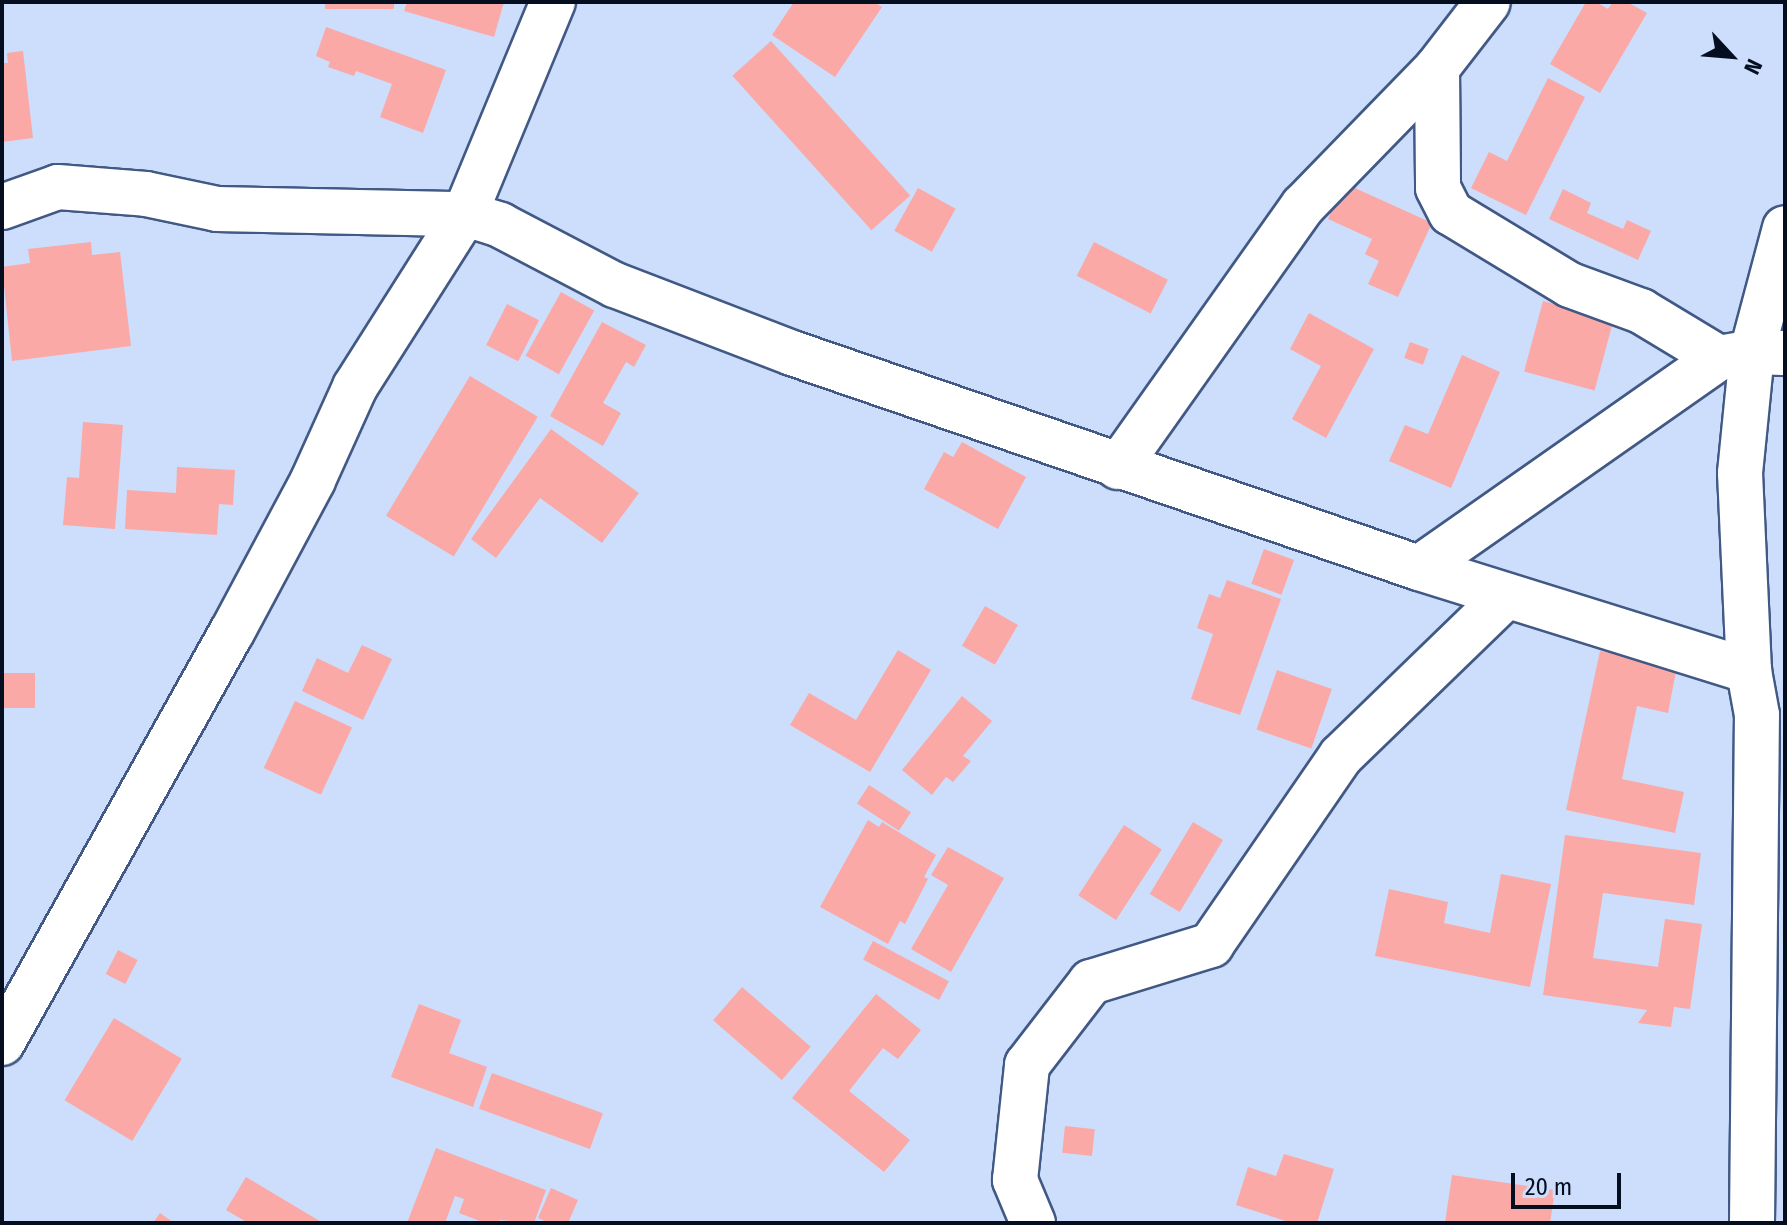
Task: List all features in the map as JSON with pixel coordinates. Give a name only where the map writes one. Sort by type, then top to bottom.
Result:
[{"type":"street","points":[[2,1043],[232,632],[313,480],[355,387],[465,214],[553,2]]},
{"type":"street","points":[[1118,467],[1303,206],[1437,68],[1488,2]]},
{"type":"street","points":[[1437,68],[1438,188],[1451,213],[1570,285],[1752,354]]},
{"type":"street","points":[[2,207],[58,187],[146,194],[217,209],[465,214],[500,225],[615,285],[777,348],[1419,568],[1749,671]]},
{"type":"street","points":[[1752,1223],[1757,715],[1749,671],[1740,473],[1752,354],[1785,228]]},
{"type":"street","points":[[1419,568],[1752,354]]},
{"type":"street","points":[[1033,1223],[1015,1180],[1027,1065],[1091,982],[1211,945],[1341,756],[1506,596]]},
{"type":"building","points":[[325,2],[394,2],[394,9],[325,9]]},
{"type":"building","points":[[407,2],[504,2],[494,37],[404,11]]},
{"type":"building","points":[[794,2],[874,2],[882,7],[835,77],[772,35]]},
{"type":"building","points":[[1586,2],[1596,2],[1608,9],[1613,2],[1627,2],[1647,13],[1600,93],[1550,64]]},
{"type":"building","points":[[326,27],[446,70],[423,133],[380,117],[392,84],[356,71],[354,76],[328,67],[330,62],[316,56]]},
{"type":"building","points":[[771,41],[910,196],[872,230],[732,76]]},
{"type":"building","points":[[23,51],[33,138],[2,142],[2,63],[8,63],[7,53]]},
{"type":"building","points":[[1548,78],[1585,97],[1526,215],[1471,188],[1489,152],[1507,161]]},
{"type":"building","points":[[1344,183],[1432,223],[1398,297],[1368,284],[1379,261],[1365,254],[1372,239],[1328,219]]},
{"type":"building","points":[[918,188],[956,209],[932,252],[894,231]]},
{"type":"building","points":[[1563,189],[1591,203],[1587,213],[1623,229],[1627,220],[1651,231],[1638,260],[1549,219]]},
{"type":"building","points":[[91,242],[92,255],[120,252],[131,346],[12,361],[2,267],[30,263],[28,249]]},
{"type":"building","points":[[1094,242],[1168,280],[1151,314],[1077,276]]},
{"type":"building","points":[[561,292],[594,310],[559,374],[526,356]]},
{"type":"building","points":[[1543,301],[1614,320],[1595,390],[1524,372]]},
{"type":"building","points":[[507,304],[539,320],[518,361],[486,345]]},
{"type":"building","points":[[1309,313],[1374,349],[1326,438],[1292,419],[1321,366],[1290,349]]},
{"type":"building","points":[[602,322],[646,345],[634,367],[626,362],[603,403],[621,413],[603,446],[550,416]]},
{"type":"building","points":[[1410,342],[1429,349],[1423,365],[1404,358]]},
{"type":"building","points":[[1462,355],[1500,372],[1451,488],[1389,461],[1405,425],[1428,434]]},
{"type":"building","points":[[470,376],[538,417],[454,556],[386,516]]},
{"type":"building","points":[[83,422],[123,425],[115,529],[63,525],[67,477],[79,478]]},
{"type":"building","points":[[551,429],[639,493],[602,543],[540,498],[496,558],[471,539]]},
{"type":"building","points":[[962,442],[1026,477],[998,529],[924,489],[944,452],[953,457]]},
{"type":"building","points":[[177,467],[235,470],[233,505],[219,504],[217,535],[125,529],[127,490],[176,493]]},
{"type":"building","points":[[1264,549],[1294,560],[1281,595],[1251,584]]},
{"type":"building","points":[[1227,580],[1281,599],[1240,715],[1191,699],[1213,634],[1197,628],[1209,594],[1220,598]]},
{"type":"building","points":[[985,606],[1018,625],[995,665],[962,646]]},
{"type":"building","points":[[362,645],[392,659],[363,720],[302,691],[317,658],[348,673]]},
{"type":"building","points":[[898,650],[931,670],[870,772],[790,725],[809,693],[856,720]]},
{"type":"building","points":[[1600,651],[1677,666],[1668,713],[1637,706],[1622,779],[1684,792],[1675,833],[1566,810]]},
{"type":"building","points":[[1277,670],[1332,689],[1311,748],[1256,730]]},
{"type":"building","points":[[2,673],[35,673],[35,708],[2,708]]},
{"type":"building","points":[[962,696],[992,721],[963,756],[971,761],[953,782],[946,777],[932,795],[902,770]]},
{"type":"building","points":[[295,701],[352,728],[321,795],[264,768]]},
{"type":"building","points":[[869,785],[911,812],[899,831],[857,803]]},
{"type":"building","points":[[868,820],[879,827],[882,822],[936,855],[924,877],[928,879],[905,924],[900,921],[888,944],[820,907]]},
{"type":"building","points":[[1193,822],[1223,840],[1180,912],[1150,894]]},
{"type":"building","points":[[1124,825],[1162,850],[1116,920],[1078,895]]},
{"type":"building","points":[[1565,835],[1701,853],[1694,905],[1603,893],[1593,958],[1658,967],[1665,919],[1702,924],[1690,1009],[1674,1007],[1671,1027],[1638,1023],[1647,1010],[1543,995]]},
{"type":"building","points":[[948,847],[1004,878],[951,972],[911,949],[948,885],[931,875]]},
{"type":"building","points":[[1501,874],[1551,884],[1530,987],[1375,956],[1389,889],[1448,902],[1444,923],[1490,933]]},
{"type":"building","points":[[873,941],[949,981],[939,1000],[863,960]]},
{"type":"building","points":[[118,950],[138,960],[125,984],[106,974]]},
{"type":"building","points":[[742,987],[811,1047],[782,1080],[713,1020]]},
{"type":"building","points":[[876,994],[921,1030],[898,1059],[883,1048],[849,1091],[910,1140],[884,1172],[792,1098]]},
{"type":"building","points":[[419,1004],[461,1020],[449,1053],[487,1067],[473,1107],[391,1077]]},
{"type":"building","points":[[114,1018],[182,1059],[132,1141],[65,1100]]},
{"type":"building","points":[[492,1073],[603,1113],[590,1149],[479,1109]]},
{"type":"building","points":[[1065,1126],[1095,1129],[1092,1156],[1062,1153]]},
{"type":"building","points":[[436,1148],[546,1190],[534,1223],[500,1220],[498,1223],[485,1223],[459,1213],[464,1199],[455,1196],[445,1223],[407,1223]]},
{"type":"building","points":[[1284,1154],[1334,1169],[1317,1223],[1292,1223],[1236,1205],[1248,1167],[1276,1176]]},
{"type":"building","points":[[1452,1175],[1555,1190],[1550,1223],[1445,1223]]},
{"type":"building","points":[[246,1177],[323,1223],[248,1223],[226,1210]]},
{"type":"building","points":[[551,1188],[578,1200],[568,1223],[549,1223],[538,1218]]},
{"type":"building","points":[[160,1213],[174,1223],[153,1223]]}]
